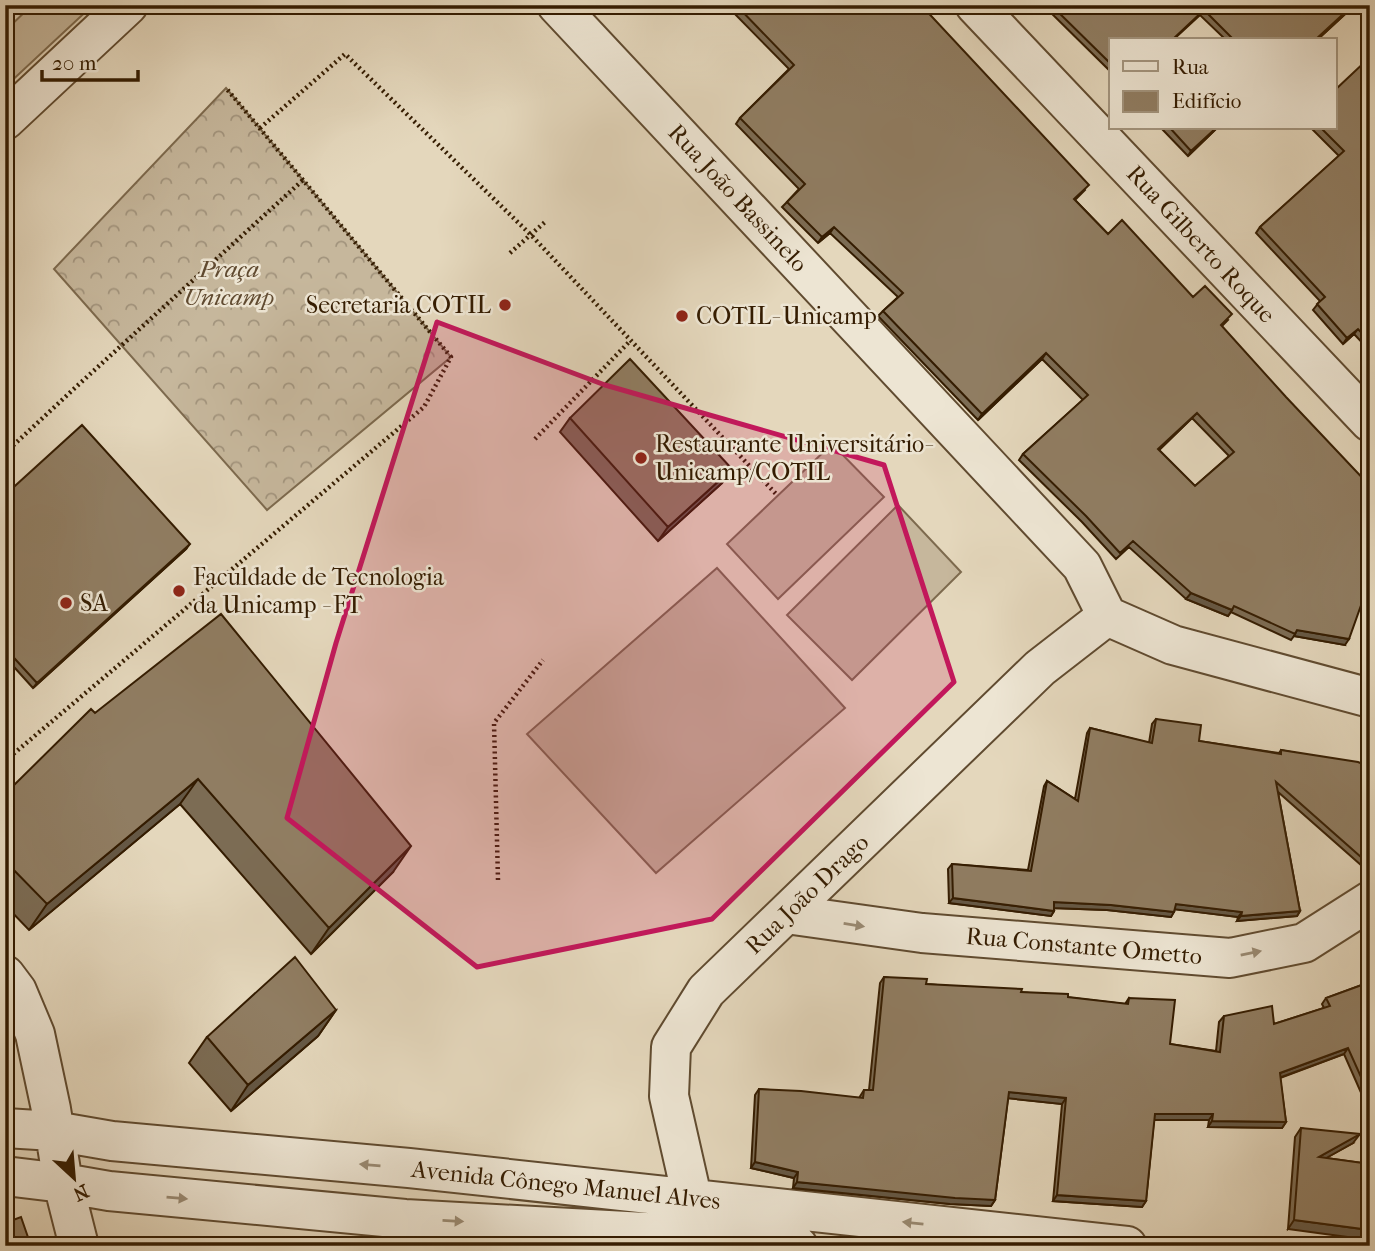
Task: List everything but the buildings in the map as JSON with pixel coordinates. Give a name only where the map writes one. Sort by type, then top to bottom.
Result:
[{"type":"street","points":[[5,120],[128,5]]},
{"type":"street","name":"Rua Gilberto Roque","points":[[975,5],[1370,422]]},
{"type":"street","name":"Rua João Bassinelo","points":[[575,11],[1082,566],[1107,616]]},
{"type":"street","points":[[1107,616],[1173,645],[1370,698]]},
{"type":"street","name":"Rua João Drago","points":[[698,1226],[669,1096],[671,1047],[706,991],[1040,668],[1107,616]]},
{"type":"street","name":"Rua Constante Ometto","points":[[786,914],[922,933],[1230,958],[1304,943],[1370,901]]},
{"type":"street","points":[[5,975],[16,991],[35,1034],[63,1183],[79,1246]]},
{"type":"street","name":"Avenida Cônego Manuel Alves","points":[[5,1128],[112,1141],[409,1168],[798,1246]]},
{"type":"street","points":[[407,1232],[409,1168]]},
{"type":"street","name":"Avenida Cônego Manuel Alves","points":[[5,1176],[407,1232],[698,1226],[1127,1246]]},
{"type":"path","points":[[260,128],[345,54],[531,235],[778,496]]},
{"type":"path","points":[[5,761],[424,407],[451,357],[226,88]]},
{"type":"path","points":[[5,453],[303,180]]},
{"type":"path","points":[[510,253],[545,222]]},
{"type":"path","points":[[535,439],[630,341]]},
{"type":"path","points":[[498,880],[494,723],[543,660]]},
{"type":"highlighted area","points":[[437,322],[605,385],[884,465],[954,682],[712,919],[477,967],[287,818],[336,643]]},
{"type":"green space","points":[[32,5],[93,5],[5,87],[5,31]]},
{"type":"green space","name":"Praça Unicamp","points":[[226,88],[451,357],[267,510],[54,269]]},
{"type":"green space","points":[[832,444],[884,497],[778,599],[727,544]]},
{"type":"green space","points":[[898,505],[961,572],[852,680],[787,615]]},
{"type":"green space","points":[[717,568],[845,708],[656,873],[527,734]]},
{"type":"place","name":"Secretaria COTIL","points":[[505,305]]},
{"type":"place","name":"COTIL- Unicamp","points":[[682,316]]},
{"type":"place","name":"Restaurante Universitário- Unicamp/COTIL","points":[[641,458]]},
{"type":"place","name":"Faculdade de Tecnologia da Unicamp - FT","points":[[179,591]]},
{"type":"place","name":"SA","points":[[66,603]]}]
